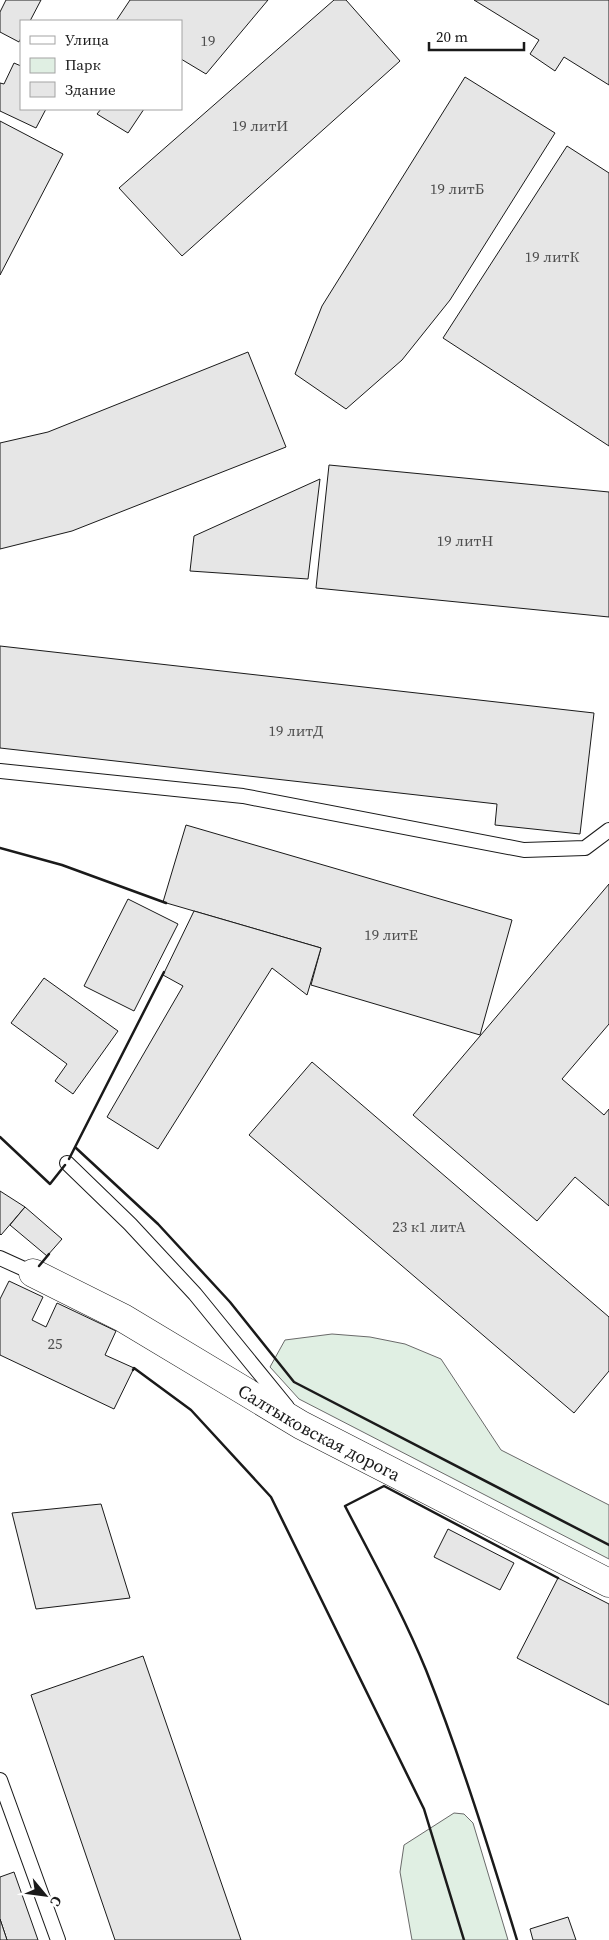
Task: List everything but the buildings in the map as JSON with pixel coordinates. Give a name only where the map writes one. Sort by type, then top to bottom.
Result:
[{"type":"street","name":"Салтыковская дорога","points":[[34,1273],[123,1318],[301,1425],[609,1583]]},
{"type":"lane","points":[[0,772],[243,796],[524,850],[585,848],[609,830]]},
{"type":"lane","points":[[67,1163],[130,1224],[195,1294],[301,1425]]},
{"type":"lane","points":[[0,1258],[34,1273]]},
{"type":"lane","points":[[0,1780],[58,1940]]},
{"type":"green space","points":[[332,1334],[370,1337],[405,1344],[441,1359],[501,1450],[609,1505],[609,1559],[299,1399],[270,1367],[285,1340]]},
{"type":"green space","points":[[454,1813],[464,1814],[473,1823],[508,1940],[412,1940],[400,1872],[404,1845]]},
{"type":"wall","points":[[0,848],[62,865],[166,903]]},
{"type":"wall","points":[[69,1159],[164,972]]},
{"type":"wall","points":[[0,1137],[50,1184],[65,1165]]},
{"type":"wall","points":[[76,1148],[158,1224],[230,1302],[294,1382],[609,1545]]},
{"type":"wall","points":[[39,1266],[49,1254]]},
{"type":"wall","points":[[133,1370],[134,1368],[191,1410],[271,1497],[424,1809],[464,1940]]},
{"type":"wall","points":[[517,1940],[463,1770],[426,1670],[398,1608],[345,1506],[384,1486],[558,1578]]}]
